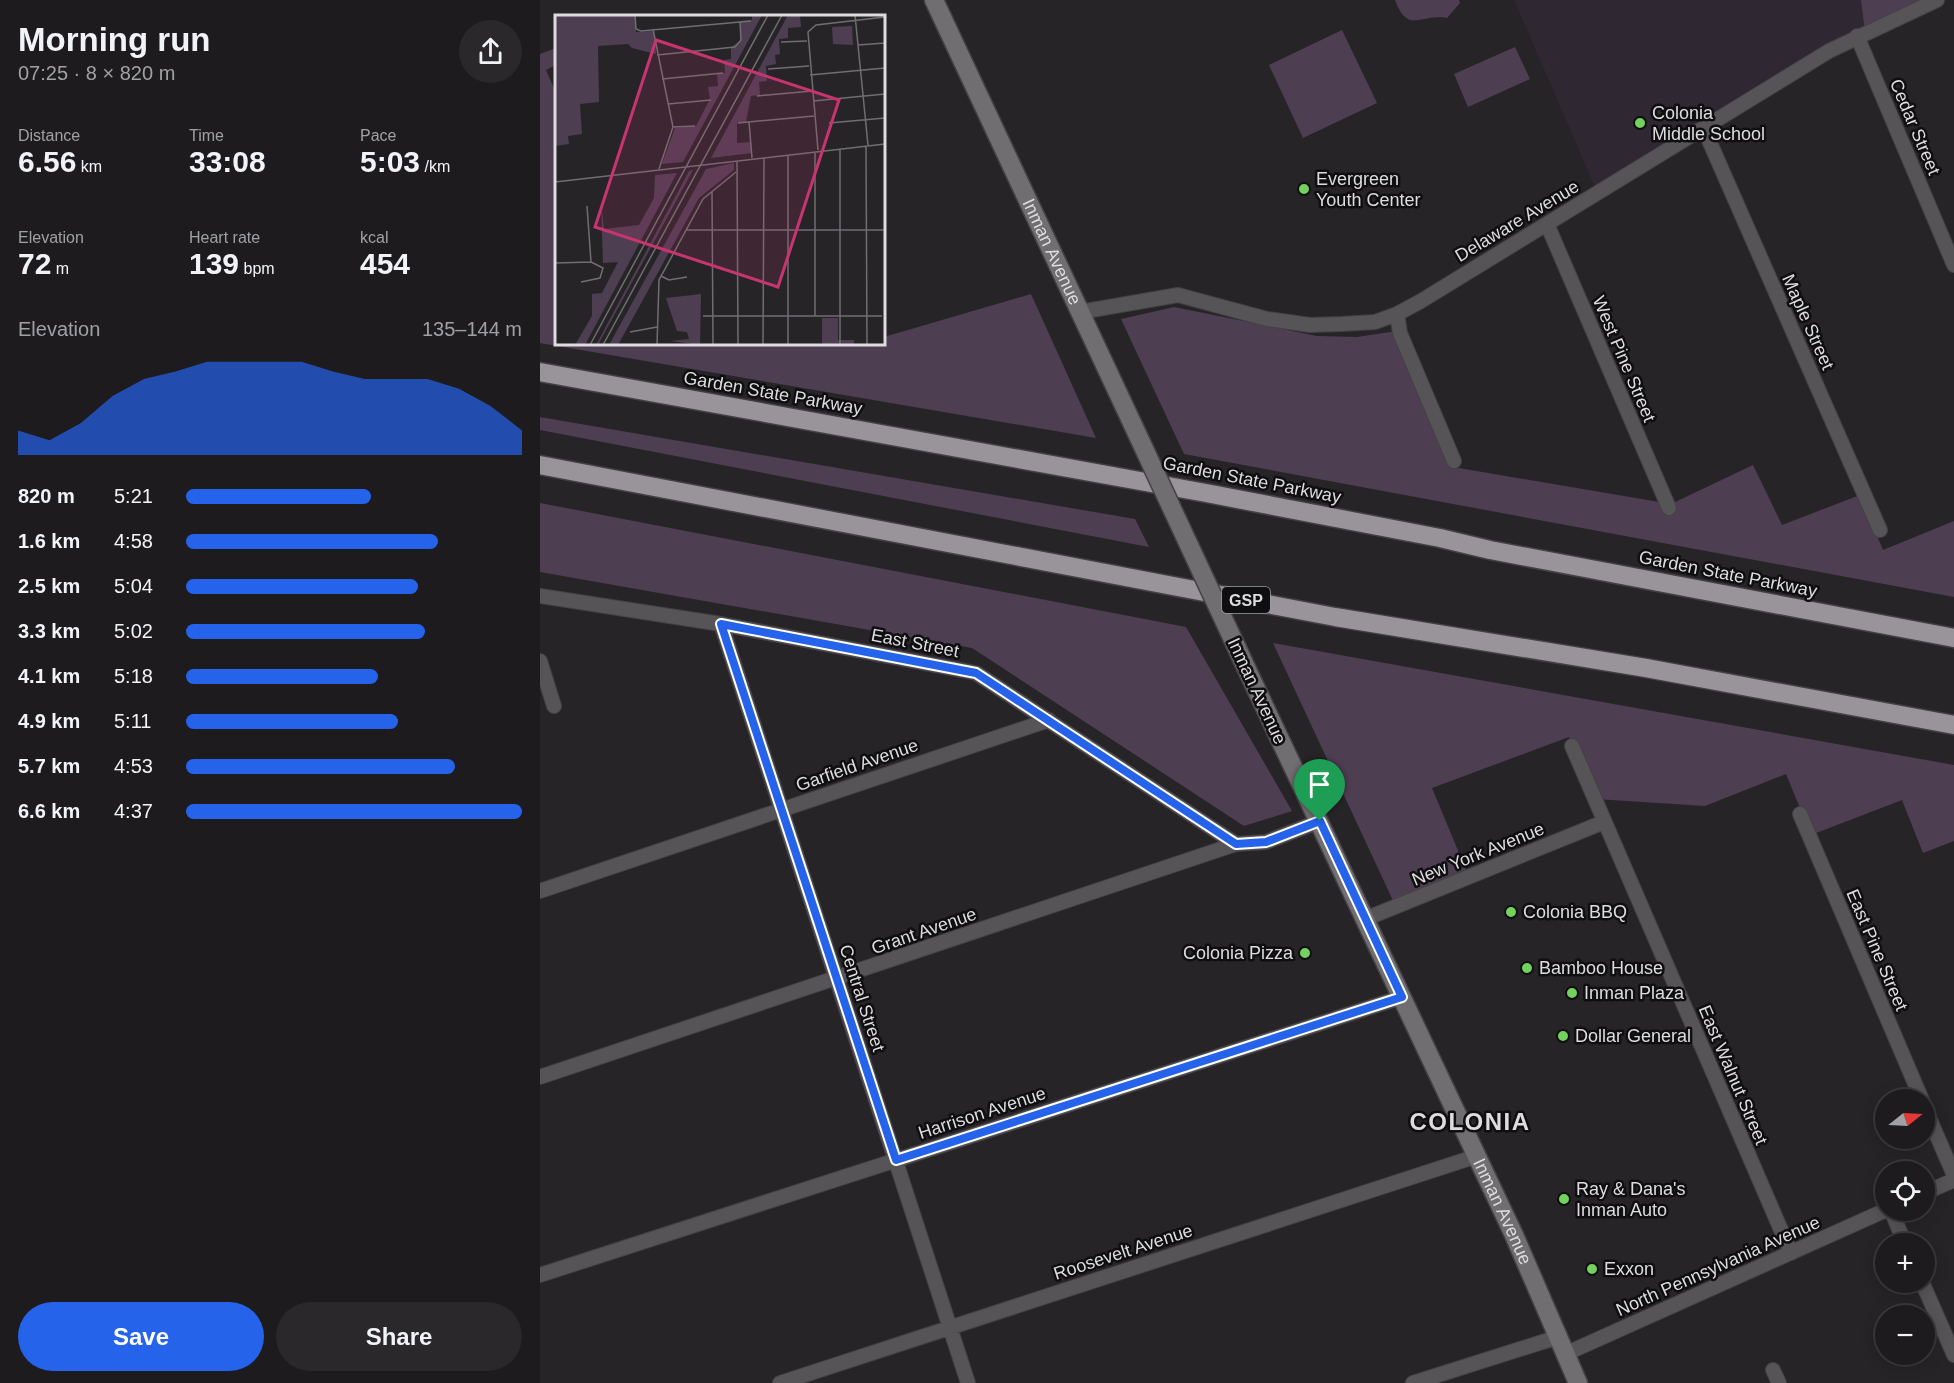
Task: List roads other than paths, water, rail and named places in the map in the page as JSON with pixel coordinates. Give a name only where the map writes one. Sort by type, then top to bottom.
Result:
[{"type":"highway","name":"Garden State Parkway","points":[[540,372],[1206,492],[1490,550],[1954,638]]},
{"type":"highway","name":"GSP","points":[[540,465],[1290,609],[1646,668],[1954,725]]},
{"type":"main road","name":"Inman Avenue","points":[[934,0],[1250,676],[1515,1235],[1578,1383]]},
{"type":"street","name":"Delaware Avenue","points":[[1080,312],[1178,295],[1267,319],[1310,325],[1375,322],[1397,314],[1829,51],[1937,0]]},
{"type":"street","name":"Cedar Street","points":[[1857,36],[1954,265]]},
{"type":"street","name":"Maple Street","points":[[1704,129],[1880,530]]},
{"type":"street","name":"West Pine Street","points":[[1547,224],[1669,508]]},
{"type":"street","points":[[1397,314],[1400,333],[1454,461]]},
{"type":"street","name":"East Street","points":[[540,596],[721,624],[976,673],[1236,844]]},
{"type":"street","name":"Central Street","points":[[721,624],[968,1383]]},
{"type":"street","points":[[540,661],[554,706]]},
{"type":"street","name":"Garfield Avenue","points":[[540,891],[1049,720]]},
{"type":"street","name":"East Walnut Street","points":[[1572,746],[1791,1253]]},
{"type":"street","name":"East Pine Street","points":[[1800,814],[1917,1089]]},
{"type":"street","name":"Grant Avenue","points":[[540,1077],[1236,844],[1266,842],[1320,821]]},
{"type":"street","name":"New York Avenue","points":[[1365,919],[1604,822]]},
{"type":"street","name":"Harrison Avenue","points":[[540,1275],[1402,997]]},
{"type":"street","points":[[1935,1131],[1954,1175]]},
{"type":"street","name":"Roosevelt Avenue","points":[[780,1383],[1477,1156]]},
{"type":"street","points":[[1935,1188],[1954,1180]]},
{"type":"street","name":"North Pennsylvania Avenue","points":[[1413,1383],[1562,1345],[1791,1253],[1875,1215]]},
{"type":"street","points":[[1927,1293],[1954,1355]]},
{"type":"place","name":"Colonia Middle School","points":[[1640,123]]},
{"type":"place","name":"Evergreen Youth Center","points":[[1304,189]]},
{"type":"place","name":"Colonia BBQ","points":[[1511,912]]},
{"type":"place","name":"Colonia Pizza","points":[[1305,953]]},
{"type":"place","name":"Bamboo House","points":[[1527,968]]},
{"type":"place","name":"Inman Plaza","points":[[1572,993]]},
{"type":"place","name":"Dollar General","points":[[1563,1036]]},
{"type":"place","name":"Ray & Dana's Inman Auto","points":[[1564,1199]]},
{"type":"place","name":"Exxon","points":[[1592,1269]]},
{"type":"district","name":"COLONIA","points":[[1470,1122]]}]
